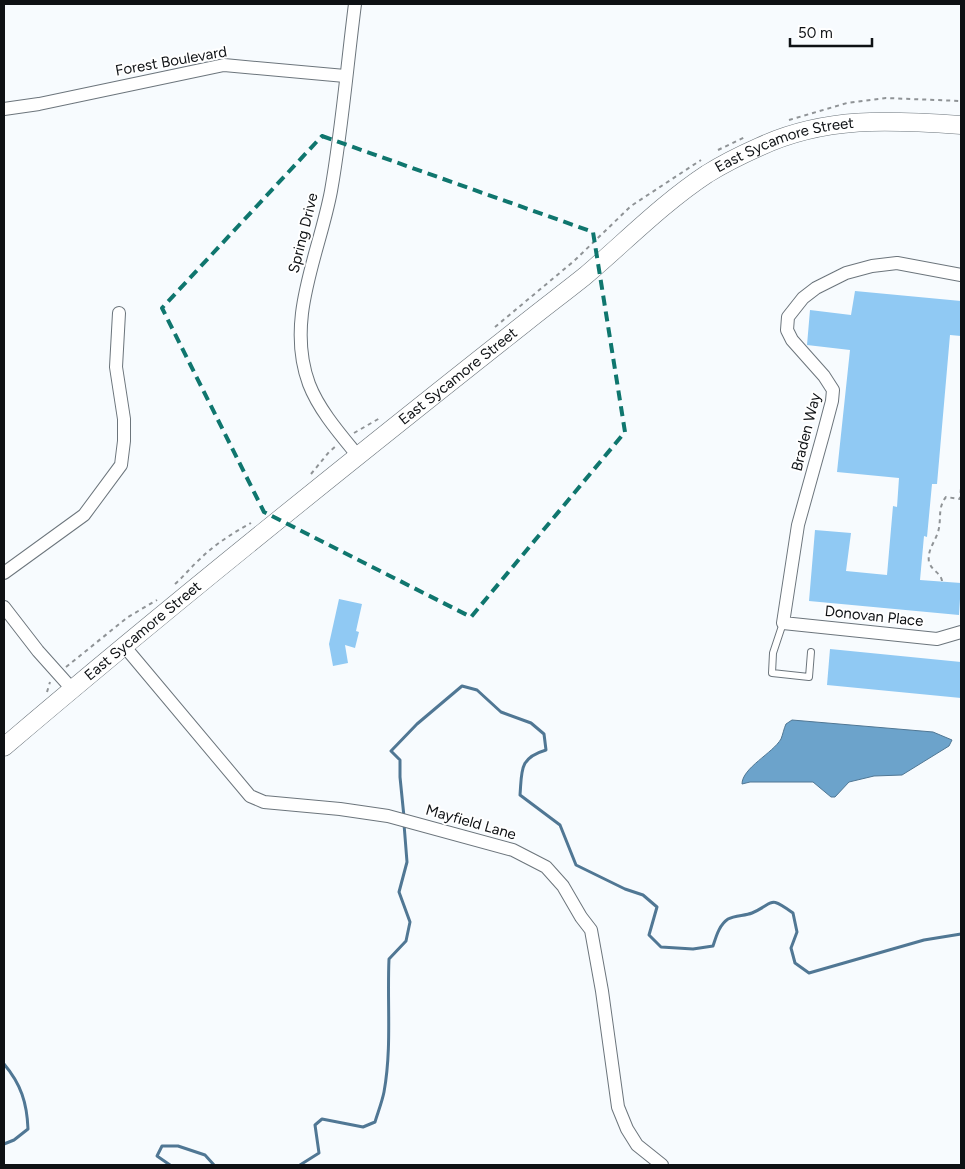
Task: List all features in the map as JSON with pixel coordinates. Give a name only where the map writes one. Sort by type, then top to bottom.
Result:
[{"type":"main road","name":"East Sycamore Street","points":[[4,746],[358,456],[585,276],[675,198],[707,175],[762,145],[826,126],[862,121],[910,121],[961,125]]},
{"type":"street","name":"Spring Drive","points":[[355,4],[345,76],[339,144],[332,185],[306,285],[301,312],[300,336],[312,390],[319,404],[358,456]]},
{"type":"street","name":"Forest Boulevard","points":[[4,109],[39,104],[224,65],[345,76]]},
{"type":"street","name":"Braden Way","points":[[783,623],[798,525],[832,401],[833,390],[824,376],[792,340],[787,330],[788,317],[803,298],[816,288],[846,273],[872,266],[897,263],[961,275]]},
{"type":"street","name":"Braden Way","points":[[945,271],[961,269]]},
{"type":"street","points":[[4,573],[84,515],[121,465],[124,419],[116,367],[119,313]]},
{"type":"street","points":[[4,607],[38,651],[72,689]]},
{"type":"street","name":"Donovan Place","points":[[783,623],[937,639],[961,632]]},
{"type":"street","name":"Mayfield Lane","points":[[125,646],[250,796],[264,802],[340,809],[388,816],[513,850],[546,867],[562,886],[591,930],[602,991],[618,1107],[627,1129],[637,1145],[662,1165]]},
{"type":"lane","points":[[783,623],[773,653],[772,673],[810,677],[811,652]]},
{"type":"path","points":[[310,475],[329,452],[338,445]]},
{"type":"path","points":[[942,581],[940,575],[931,567],[929,553],[938,533],[941,504],[946,497],[960,499],[961,488]]},
{"type":"path","points":[[174,586],[213,548],[236,531],[256,520]]},
{"type":"path","points":[[65,668],[128,617],[161,597]]},
{"type":"highlighted area","points":[[322,136],[593,232],[625,432],[471,617],[264,512],[162,308]]},
{"type":"water","points":[[792,720],[933,732],[952,740],[949,746],[902,775],[874,776],[849,782],[835,797],[831,797],[813,782],[750,782],[742,784],[747,772],[777,744],[781,739],[786,724]]},
{"type":"building","points":[[855,291],[961,301],[961,336],[950,335],[937,484],[932,484],[927,537],[924,536],[920,580],[961,583],[959,615],[809,601],[815,530],[851,533],[846,571],[887,575],[893,506],[897,507],[899,478],[837,472],[850,350],[807,345],[810,310],[851,315]]},
{"type":"building","points":[[339,599],[362,604],[356,631],[359,632],[355,648],[345,645],[348,663],[333,666],[329,644]]},
{"type":"building","points":[[830,649],[961,662],[961,698],[827,685]]},
{"type":"waterway","points":[[404,817],[400,760],[391,751],[417,724],[462,686],[477,690],[501,712],[531,723],[544,734],[546,750],[537,753],[526,761],[522,772],[520,795],[560,825],[576,865],[625,889],[643,895],[657,907],[649,935],[661,947],[693,949],[713,946],[720,928],[728,919],[752,913],[772,902],[793,913],[797,932],[791,948],[795,963],[809,973],[924,940],[961,934]]},
{"type":"waterway","points":[[300,1165],[319,1153],[315,1125],[322,1119],[363,1127],[375,1122],[381,1103],[384,1092],[389,1042],[389,959],[406,941],[410,922],[399,892],[407,862],[404,824]]},
{"type":"waterway","points":[[4,1064],[15,1079],[22,1094],[28,1129],[14,1140],[4,1144]]},
{"type":"waterway","points":[[170,1165],[157,1156],[162,1146],[178,1146],[205,1155],[214,1165]]}]
